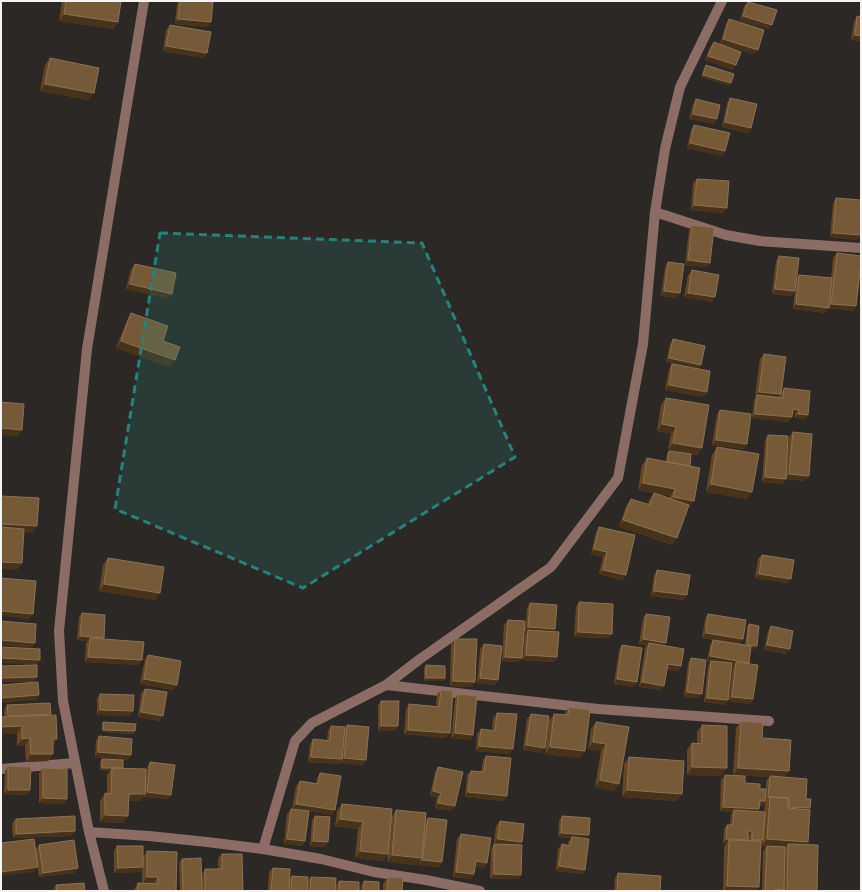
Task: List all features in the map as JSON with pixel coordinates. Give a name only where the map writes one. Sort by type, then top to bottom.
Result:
[{"type":"street","points":[[104,891],[89,832],[63,701],[59,631],[87,349],[144,1]]},
{"type":"street","points":[[263,849],[295,741],[312,723],[386,685],[420,659],[551,567],[618,478],[643,344],[655,212],[665,149],[680,87],[722,1]]},
{"type":"street","points":[[655,212],[726,235],[760,241],[861,248]]},
{"type":"street","points":[[386,685],[598,710],[768,721]]},
{"type":"street","points":[[1,769],[75,763]]},
{"type":"street","points":[[89,832],[156,837],[263,849],[321,859],[374,872],[426,880],[480,891]]},
{"type":"highlighted area","points":[[160,233],[422,243],[515,457],[303,588],[115,509]]},
{"type":"building","points":[[66,1],[121,1],[118,22],[64,14]]},
{"type":"building","points":[[180,1],[213,2],[211,22],[178,19]]},
{"type":"building","points":[[748,2],[777,10],[772,25],[743,16]]},
{"type":"building","points":[[857,16],[861,17],[861,36],[855,35]]},
{"type":"building","points":[[729,19],[764,30],[758,50],[723,39]]},
{"type":"building","points":[[170,25],[211,32],[207,53],[166,46]]},
{"type":"building","points":[[714,42],[741,52],[736,65],[708,56]]},
{"type":"building","points":[[50,58],[99,68],[94,93],[45,84]]},
{"type":"building","points":[[706,65],[734,74],[731,83],[703,75]]},
{"type":"building","points":[[730,98],[757,104],[751,128],[725,122]]},
{"type":"building","points":[[696,99],[720,105],[717,119],[693,114]]},
{"type":"building","points":[[694,125],[730,133],[725,151],[690,143]]},
{"type":"building","points":[[697,179],[729,181],[727,208],[694,205]]},
{"type":"building","points":[[836,198],[861,200],[861,235],[833,233]]},
{"type":"building","points":[[692,225],[714,228],[710,263],[688,260]]},
{"type":"building","points":[[837,253],[861,256],[856,306],[831,304]]},
{"type":"building","points":[[779,256],[799,258],[795,291],[775,289]]},
{"type":"building","points":[[668,262],[684,264],[680,293],[664,291]]},
{"type":"building","points":[[135,264],[176,273],[172,294],[130,284]]},
{"type":"building","points":[[692,270],[719,275],[715,297],[688,293]]},
{"type":"building","points":[[799,275],[832,278],[829,308],[796,304]]},
{"type":"building","points":[[131,313],[168,326],[163,341],[180,347],[175,360],[121,341]]},
{"type":"building","points":[[673,339],[705,346],[701,365],[669,358]]},
{"type":"building","points":[[764,354],[786,357],[781,394],[759,392]]},
{"type":"building","points":[[672,364],[710,371],[707,392],[669,385]]},
{"type":"building","points":[[784,388],[810,391],[808,415],[798,414],[799,410],[793,409],[792,417],[755,414],[757,395],[783,398]]},
{"type":"building","points":[[666,398],[709,405],[702,448],[673,443],[676,427],[662,424]]},
{"type":"building","points":[[1,402],[24,404],[22,430],[1,428]]},
{"type":"building","points":[[720,410],[751,414],[747,444],[716,440]]},
{"type":"building","points":[[793,432],[812,434],[809,476],[789,474]]},
{"type":"building","points":[[768,435],[788,436],[786,479],[765,477]]},
{"type":"building","points":[[717,447],[759,454],[752,492],[711,484]]},
{"type":"building","points":[[669,451],[691,454],[690,466],[667,462]]},
{"type":"building","points":[[647,458],[700,468],[694,501],[673,497],[675,489],[643,483]]},
{"type":"building","points":[[654,493],[689,505],[677,538],[623,520],[631,499],[650,505]]},
{"type":"building","points":[[1,496],[39,498],[37,526],[1,524]]},
{"type":"building","points":[[1,527],[24,529],[22,563],[1,562]]},
{"type":"building","points":[[599,527],[635,535],[626,575],[603,570],[607,552],[594,549]]},
{"type":"building","points":[[762,555],[794,560],[791,579],[759,574]]},
{"type":"building","points":[[108,558],[164,567],[160,593],[104,584]]},
{"type":"building","points":[[657,570],[690,575],[687,595],[654,591]]},
{"type":"building","points":[[1,578],[36,581],[33,614],[1,611]]},
{"type":"building","points":[[579,602],[613,604],[612,634],[578,632]]},
{"type":"building","points":[[530,603],[557,605],[555,629],[528,627]]},
{"type":"building","points":[[82,613],[105,615],[104,638],[80,636]]},
{"type":"building","points":[[646,614],[670,617],[666,643],[643,639]]},
{"type":"building","points":[[708,614],[746,620],[743,639],[706,633]]},
{"type":"building","points":[[508,620],[525,621],[522,658],[505,657]]},
{"type":"building","points":[[1,621],[36,624],[35,643],[1,640]]},
{"type":"building","points":[[749,624],[759,626],[757,646],[747,645]]},
{"type":"building","points":[[771,626],[793,631],[790,649],[767,645]]},
{"type":"building","points":[[528,630],[559,632],[557,657],[526,655]]},
{"type":"building","points":[[90,638],[144,642],[142,660],[88,657]]},
{"type":"building","points":[[455,639],[477,639],[475,682],[453,681]]},
{"type":"building","points":[[713,640],[751,646],[749,663],[710,656]]},
{"type":"building","points":[[649,643],[684,649],[681,666],[668,664],[664,686],[642,682]]},
{"type":"building","points":[[484,644],[502,646],[498,680],[480,678]]},
{"type":"building","points":[[622,645],[642,648],[637,682],[617,679]]},
{"type":"building","points":[[1,647],[40,649],[40,660],[1,658]]},
{"type":"building","points":[[148,655],[181,661],[177,685],[144,679]]},
{"type":"building","points":[[691,658],[706,660],[702,694],[687,692]]},
{"type":"building","points":[[711,661],[732,663],[728,700],[707,698]]},
{"type":"building","points":[[736,662],[758,665],[753,699],[732,697]]},
{"type":"building","points":[[37,665],[37,677],[1,678],[1,666]]},
{"type":"building","points":[[426,665],[445,666],[445,678],[426,678]]},
{"type":"building","points":[[38,682],[39,695],[1,698],[1,685]]},
{"type":"building","points":[[145,689],[167,692],[163,716],[141,712]]},
{"type":"building","points":[[441,690],[453,691],[450,733],[408,730],[409,704],[439,707]]},
{"type":"building","points":[[100,694],[134,695],[133,711],[100,710]]},
{"type":"building","points":[[458,694],[477,696],[473,735],[455,733]]},
{"type":"building","points":[[381,701],[399,701],[398,726],[381,726]]},
{"type":"building","points":[[50,703],[51,714],[8,716],[7,705]]},
{"type":"building","points":[[569,707],[590,710],[585,751],[550,747],[554,714],[568,715]]},
{"type":"building","points":[[497,713],[517,714],[513,749],[479,746],[481,729],[495,731]]},
{"type":"building","points":[[531,714],[549,716],[545,748],[526,745]]},
{"type":"building","points":[[56,715],[57,739],[53,739],[53,754],[31,754],[30,738],[22,739],[22,726],[1,727],[1,717]]},
{"type":"building","points":[[741,721],[763,723],[762,738],[791,740],[789,771],[738,768]]},
{"type":"building","points":[[103,722],[136,724],[135,731],[103,730]]},
{"type":"building","points":[[596,722],[629,727],[619,784],[600,780],[606,744],[593,742]]},
{"type":"building","points":[[347,725],[369,727],[366,760],[344,758]]},
{"type":"building","points":[[702,725],[727,726],[727,768],[692,767],[692,743],[702,744]]},
{"type":"building","points":[[331,726],[345,727],[342,759],[311,757],[313,739],[330,741]]},
{"type":"building","points":[[99,736],[132,739],[131,755],[98,752]]},
{"type":"building","points":[[486,756],[511,758],[507,796],[468,792],[471,771],[484,772]]},
{"type":"building","points":[[629,757],[684,761],[682,794],[627,790]]},
{"type":"building","points":[[102,759],[123,760],[123,768],[102,768]]},
{"type":"building","points":[[150,762],[175,765],[171,795],[147,792]]},
{"type":"building","points":[[8,766],[31,767],[30,790],[8,790]]},
{"type":"building","points":[[438,767],[463,772],[455,806],[438,803],[441,793],[433,791]]},
{"type":"building","points":[[43,768],[67,769],[67,799],[43,798]]},
{"type":"building","points":[[112,768],[146,769],[145,794],[129,794],[128,816],[105,815],[105,793],[111,794]]},
{"type":"building","points":[[320,773],[341,776],[335,810],[296,804],[300,781],[318,784]]},
{"type":"building","points":[[725,775],[745,776],[745,783],[760,784],[760,789],[766,789],[765,801],[760,801],[759,809],[723,807]]},
{"type":"building","points":[[770,776],[807,779],[806,799],[811,799],[810,808],[789,807],[788,798],[768,797]]},
{"type":"building","points":[[770,797],[788,798],[788,808],[810,810],[808,842],[767,839]]},
{"type":"building","points":[[342,804],[392,809],[388,854],[360,851],[363,822],[340,819]]},
{"type":"building","points":[[291,809],[309,811],[305,841],[287,839]]},
{"type":"building","points":[[396,810],[426,813],[422,858],[392,855]]},
{"type":"building","points":[[734,810],[765,812],[763,840],[752,840],[752,831],[748,831],[748,840],[726,839],[727,825],[733,825]]},
{"type":"building","points":[[75,816],[75,831],[16,834],[16,819]]},
{"type":"building","points":[[315,816],[330,817],[328,842],[313,841]]},
{"type":"building","points":[[562,816],[590,818],[589,835],[561,833]]},
{"type":"building","points":[[428,818],[447,820],[442,862],[422,860]]},
{"type":"building","points":[[500,821],[524,824],[522,842],[498,839]]},
{"type":"building","points":[[461,834],[491,838],[487,863],[476,861],[474,874],[456,872]]},
{"type":"building","points":[[572,837],[589,839],[585,870],[559,866],[562,844],[570,846]]},
{"type":"building","points":[[34,839],[38,867],[1,872],[1,843]]},
{"type":"building","points":[[74,840],[78,868],[43,873],[39,845]]},
{"type":"building","points":[[729,840],[761,841],[759,887],[727,886]]},
{"type":"building","points":[[494,844],[522,845],[521,875],[494,874]]},
{"type":"building","points":[[788,844],[818,845],[817,891],[787,891]]},
{"type":"building","points":[[117,846],[143,846],[143,867],[118,868]]},
{"type":"building","points":[[767,846],[785,847],[784,890],[775,889],[775,891],[765,891]]},
{"type":"building","points":[[147,851],[177,852],[176,891],[137,891],[138,883],[158,884],[158,877],[147,877]]},
{"type":"building","points":[[222,854],[242,854],[243,891],[205,891],[205,869],[222,869]]},
{"type":"building","points":[[201,858],[202,891],[183,891],[182,859]]},
{"type":"building","points":[[273,868],[290,869],[289,891],[271,891]]},
{"type":"building","points":[[618,873],[661,876],[660,891],[617,891]]},
{"type":"building","points":[[292,876],[308,877],[307,891],[291,891]]},
{"type":"building","points":[[311,877],[336,878],[335,891],[310,891]]},
{"type":"building","points":[[388,877],[403,878],[402,891],[387,891]]},
{"type":"building","points":[[339,881],[359,882],[359,891],[339,891]]},
{"type":"building","points":[[364,881],[379,882],[379,891],[364,891]]},
{"type":"building","points":[[84,883],[85,891],[57,891],[56,885]]}]
